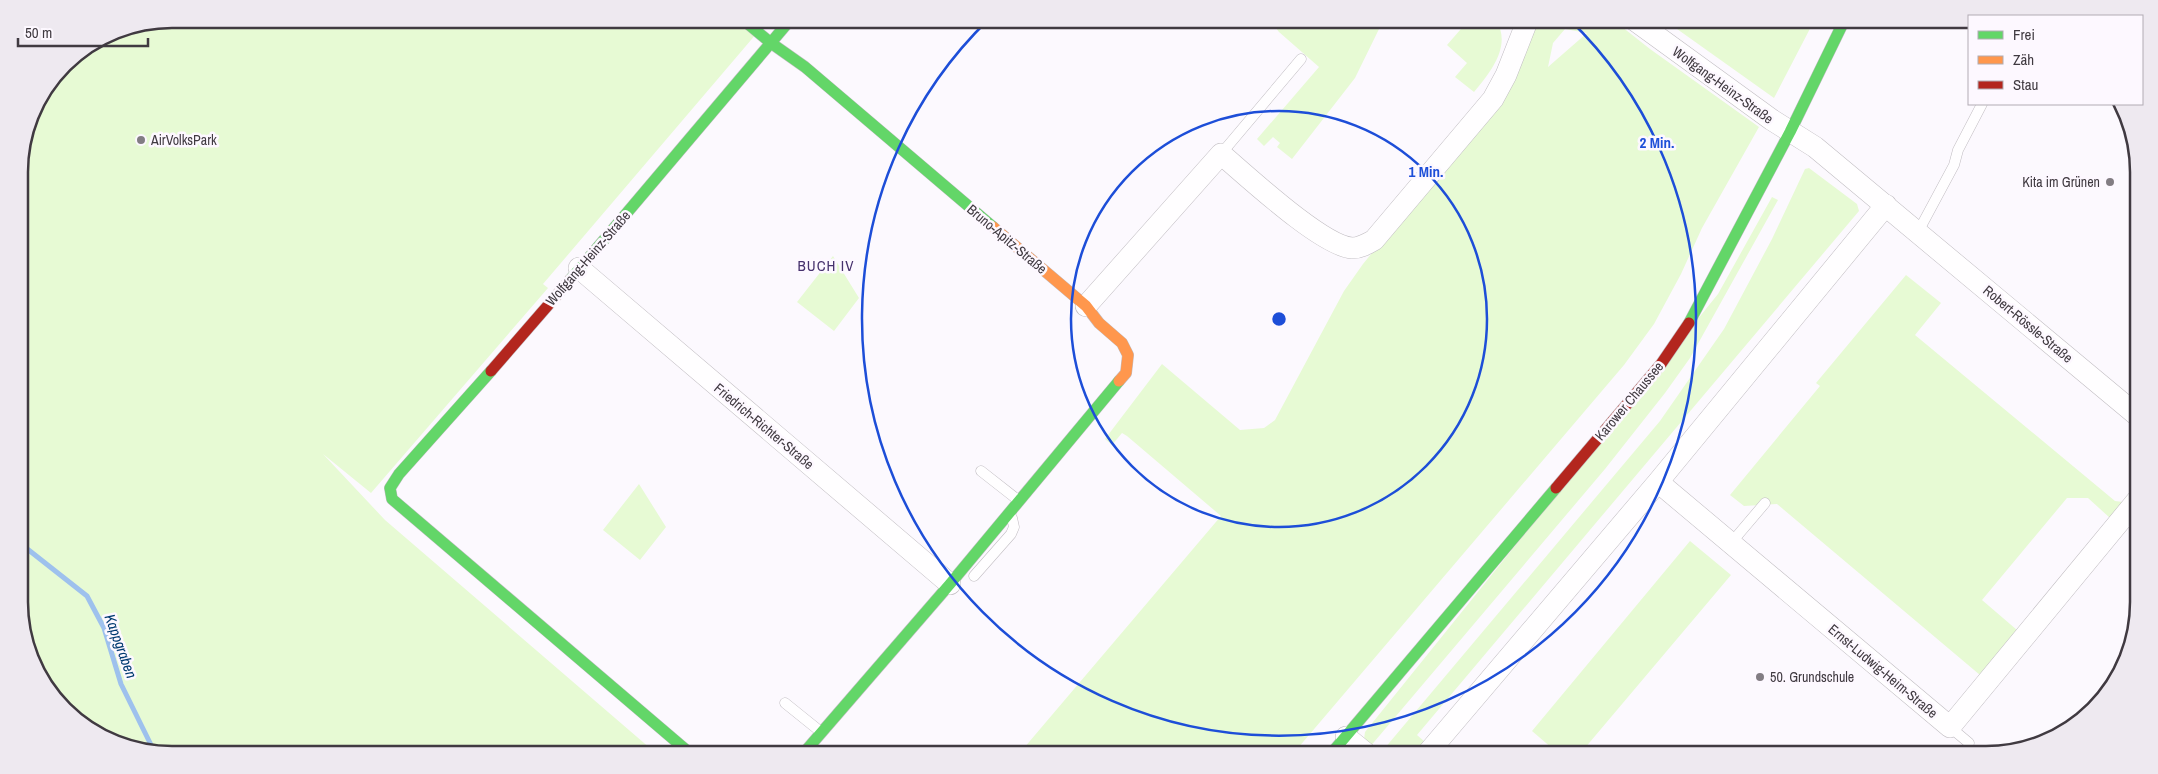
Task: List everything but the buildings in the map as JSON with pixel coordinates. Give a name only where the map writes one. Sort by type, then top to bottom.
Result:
[{"type":"street","name":"Bruno-Apitz-Straße","points":[[752,27],[771,43],[797,60],[1086,306]]},
{"type":"street","name":"Wolfgang-Heinz-Straße","points":[[681,746],[392,499],[390,488],[399,474],[482,382],[784,27]]},
{"type":"street","points":[[810,746],[952,591],[1010,512],[1126,373],[1128,355],[1122,343],[1100,323],[1086,306],[1220,154],[1327,239],[1352,248],[1363,246],[1381,234],[1493,99],[1506,75],[1521,27]]},
{"type":"street","name":"Wolfgang-Heinz-Straße","points":[[1644,27],[1701,70],[1790,132]]},
{"type":"street","name":"Karower Chaussee","points":[[1338,746],[1661,364],[1693,317],[1790,132],[1841,27]]},
{"type":"street","name":"Robert-Rössle-Straße","points":[[1790,132],[1815,147],[2130,409]]},
{"type":"street","points":[[1434,746],[1658,482],[1886,205]]},
{"type":"street","name":"Friedrich-Richter-Straße","points":[[579,268],[952,591]]},
{"type":"street","name":"Ernst-Ludwig-Heim-Straße","points":[[1658,482],[1950,727],[2130,525]]},
{"type":"street","points":[[1346,737],[1357,746]]},
{"type":"lane","points":[[1220,154],[1302,59]]},
{"type":"lane","points":[[1918,232],[1954,165],[1958,150],[1981,105]]},
{"type":"lane","points":[[981,471],[1020,502]]},
{"type":"lane","points":[[1730,543],[1764,503]]},
{"type":"lane","points":[[952,591],[1011,534],[1014,527],[1010,512]]},
{"type":"lane","points":[[785,703],[821,733]]},
{"type":"lane","points":[[1950,727],[1968,743]]},
{"type":"green space","points":[[171,27],[762,27],[543,284],[548,288],[371,493],[323,454],[385,520],[648,746],[162,746],[143,744],[108,732],[91,722],[63,698],[52,683],[35,649],[30,631],[28,603],[28,162],[32,134],[38,116],[63,76],[91,52],[116,38],[143,30]]},
{"type":"green space","points":[[1275,27],[1380,27],[1355,78],[1292,159],[1277,147],[1280,143],[1273,137],[1264,146],[1257,139],[1319,67]]},
{"type":"green space","points":[[1463,27],[1500,28],[1502,38],[1498,57],[1487,76],[1474,92],[1455,77],[1467,63],[1447,45]]},
{"type":"green space","points":[[1536,27],[1622,27],[1759,127],[1702,228],[1681,274],[1654,324],[1624,365],[1300,746],[1026,746],[1221,516],[1127,436],[1122,433],[1112,445],[1105,439],[1162,364],[1240,430],[1264,428],[1275,420],[1344,291],[1363,264],[1516,76]],"holes":[[[1565,29],[1587,33],[1548,67],[1553,43]]]},
{"type":"green space","points":[[1674,27],[1811,27],[1774,98]]},
{"type":"green space","points":[[1809,168],[1857,204],[1859,211],[1417,735],[1425,742],[1422,746],[1387,746],[1660,421],[1724,329],[1772,239],[1805,169]]},
{"type":"green space","points":[[1772,197],[1778,200],[1690,358],[1665,393],[1605,469],[1371,746],[1368,746],[1364,739],[1365,732],[1718,294]]},
{"type":"green space","points":[[833,256],[859,298],[834,331],[797,302]]},
{"type":"green space","points":[[1906,275],[1941,303],[1915,335],[2115,501],[2123,502],[2110,518],[2088,498],[2067,498],[1982,600],[2017,630],[1980,675],[1777,504],[1744,506],[1730,495],[1820,386],[1816,383]]},
{"type":"green space","points":[[639,484],[666,527],[640,560],[603,530]]},
{"type":"green space","points":[[1690,541],[1731,575],[1587,746],[1550,746],[1532,731]]},
{"type":"waterway","name":"Kappgraben","points":[[28,550],[87,596],[104,628],[121,684],[151,745]]},
{"type":"traffic: fast","points":[[752,27],[805,67],[993,227]]},
{"type":"traffic: fast","points":[[570,280],[784,27]]},
{"type":"traffic: fast","points":[[1689,323],[1790,132],[1841,27]]},
{"type":"traffic: fast","points":[[491,371],[399,474],[390,488],[392,499],[681,746]]},
{"type":"traffic: fast","points":[[810,746],[950,584],[1119,381]]},
{"type":"traffic: fast","points":[[1338,746],[1556,488]]},
{"type":"traffic: slow","points":[[993,227],[1086,306],[1099,323],[1122,343],[1128,355],[1126,373],[1119,381]]},
{"type":"traffic: jam","points":[[491,371],[570,280]]},
{"type":"traffic: jam","points":[[1556,488],[1661,364],[1689,323]]},
{"type":"place","name":"AirVolksPark","points":[[141,140]]},
{"type":"place","name":"Kita im Grünen","points":[[2110,182]]},
{"type":"place","name":"50. Grundschule","points":[[1760,677]]},
{"type":"district","name":"BUCH IV","points":[[826,265]]}]
